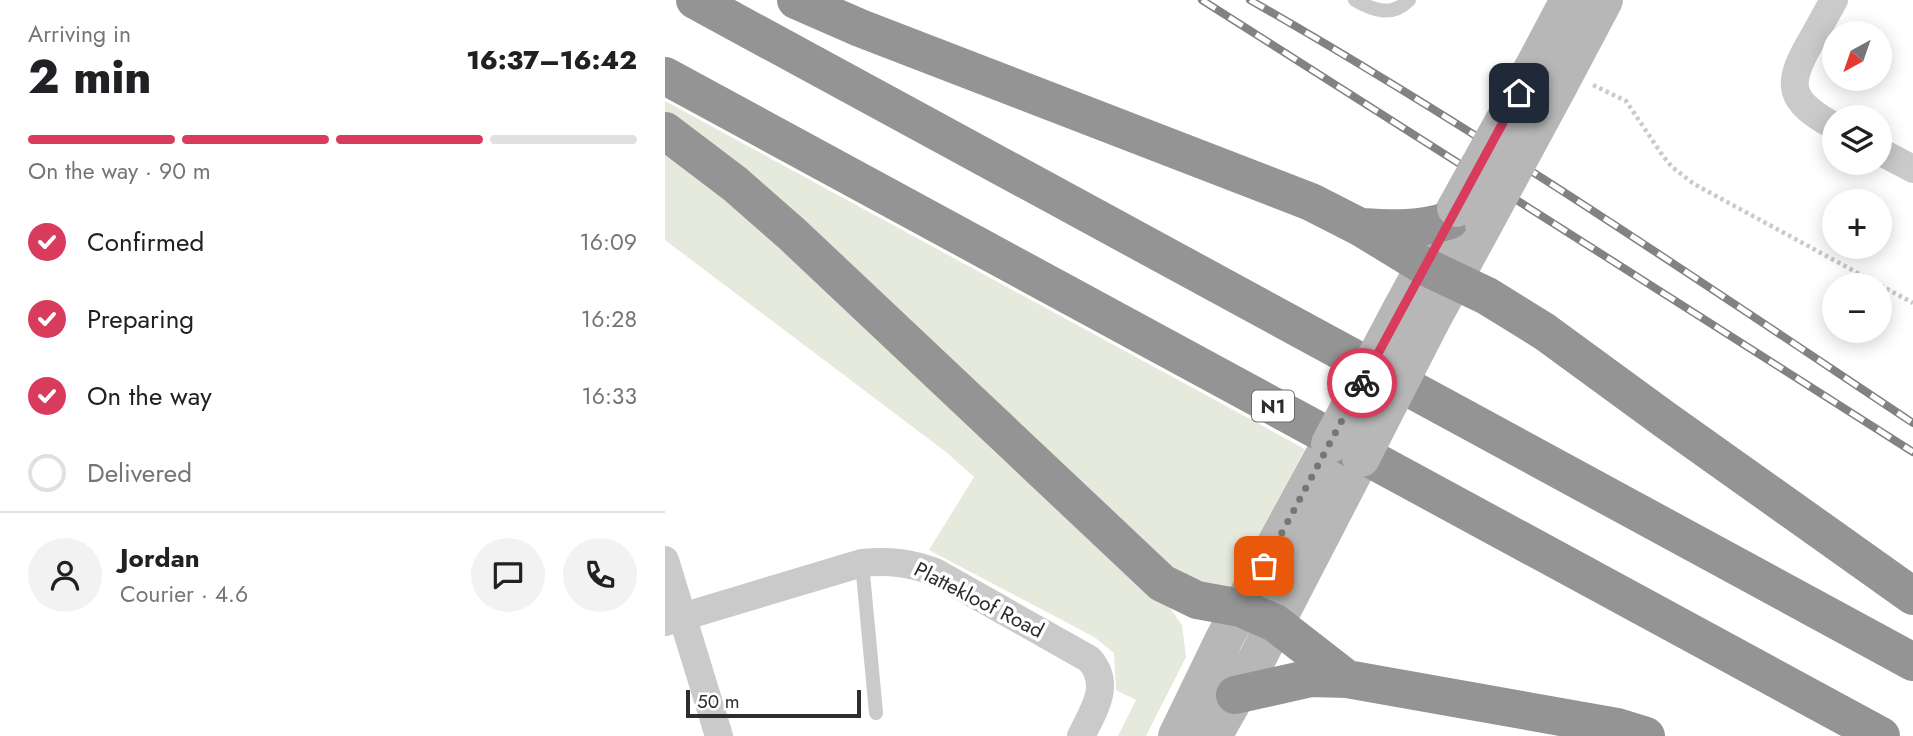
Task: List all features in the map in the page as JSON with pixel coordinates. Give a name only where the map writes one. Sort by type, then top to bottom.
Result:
[{"type":"highway","points":[[695,0],[1913,662]]},
{"type":"highway","points":[[796,0],[860,28],[1311,202],[1360,227],[1439,273],[1487,296],[1545,332],[1913,596]]},
{"type":"highway","name":"N1","points":[[665,76],[1881,736]]},
{"type":"highway","points":[[665,131],[735,184],[792,234],[1162,583],[1197,600],[1241,608],[1275,623],[1347,679]]},
{"type":"highway","points":[[1360,227],[1414,228],[1463,217]]},
{"type":"highway","points":[[1235,695],[1311,678],[1347,679],[1617,727],[1646,736]]},
{"type":"main road","points":[[1560,80],[1569,0]]},
{"type":"main road","points":[[1213,736],[1275,623],[1318,503],[1439,273],[1463,217],[1560,80],[1604,0]]},
{"type":"main road","points":[[1177,736],[1241,608],[1318,503]]},
{"type":"street","points":[[1822,118],[1809,110],[1797,96],[1794,78],[1798,64],[1834,0]]},
{"type":"street","points":[[1892,158],[1913,169]]},
{"type":"street","points":[[665,560],[674,619],[719,736]]},
{"type":"street","name":"Plattekloof Road","points":[[674,619],[862,563],[885,560],[919,566],[971,592],[1089,659],[1098,668],[1102,679],[1099,693],[1081,736]]},
{"type":"lane","points":[[1355,0],[1370,9],[1391,11],[1401,9],[1409,0]]},
{"type":"lane","points":[[862,563],[876,713]]},
{"type":"path","points":[[1560,80],[1626,101],[1672,167],[1694,184],[1913,303]]},
{"type":"shaded area","points":[[665,101],[1305,449],[1229,590],[1186,582],[665,118]]},
{"type":"shaded area","points":[[665,148],[693,168],[1168,605],[1182,625],[1186,657],[1146,736],[1118,736],[1136,700],[1116,690],[1114,653],[1094,637],[929,550],[974,477],[946,452],[665,240]]},
{"type":"railway","points":[[1202,0],[1913,452]]},
{"type":"railway","points":[[1250,0],[1502,153],[1913,423]]},
{"type":"way so far","points":[[1264,566],[1362,383]]},
{"type":"route","points":[[1362,383],[1519,93]]}]
